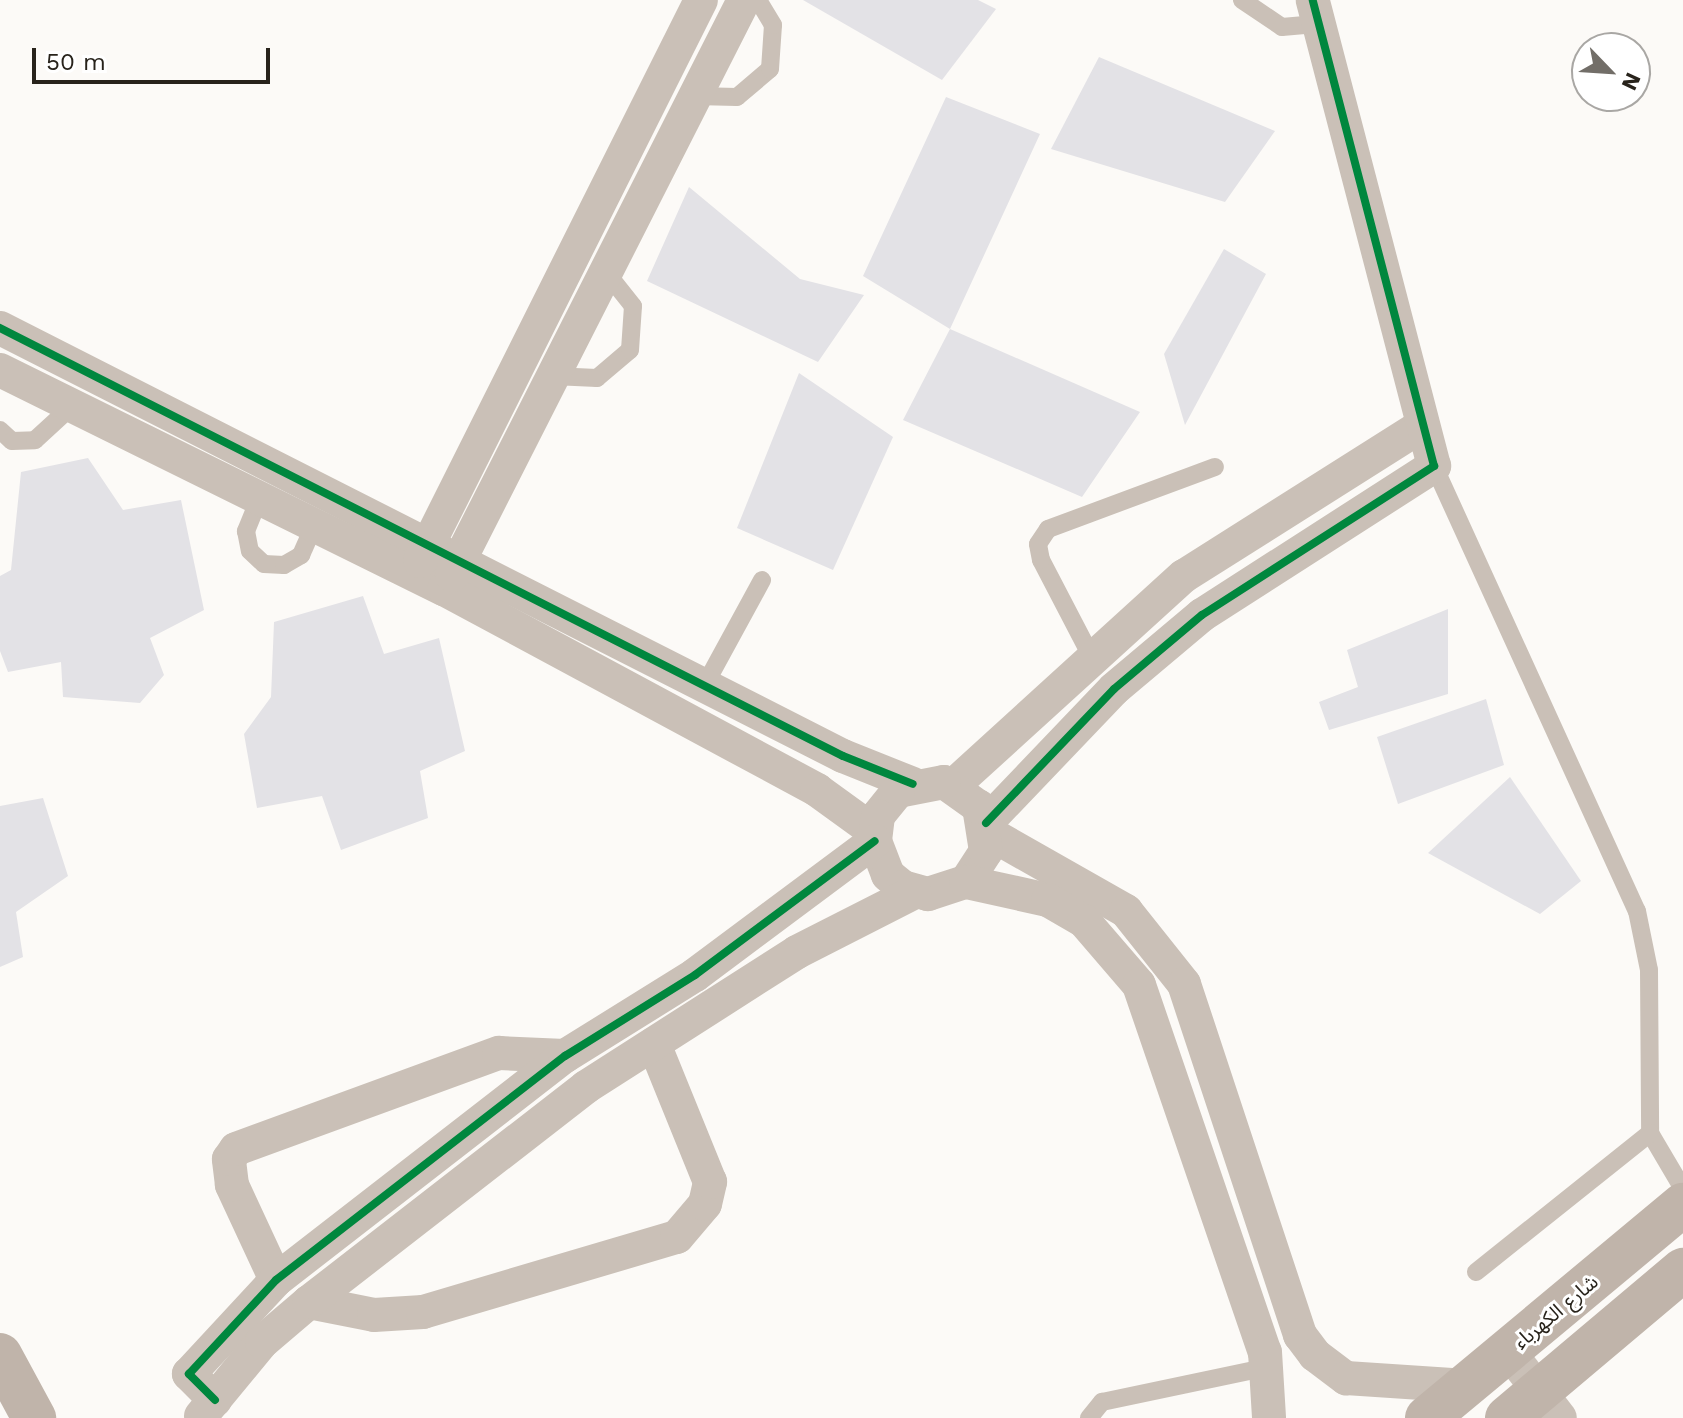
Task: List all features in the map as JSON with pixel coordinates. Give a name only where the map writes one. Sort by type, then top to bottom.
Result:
[{"type":"street","points":[[413,574],[701,0]]},
{"type":"street","points":[[444,589],[744,0]]},
{"type":"street","points":[[966,882],[982,859],[987,828],[1114,689],[1202,615],[1434,466],[1420,427],[1316,12]]},
{"type":"street","points":[[0,328],[707,681],[843,756],[913,784],[954,785],[1090,654],[1257,525],[1420,427]]},
{"type":"street","points":[[0,370],[444,589],[817,790],[875,837],[888,875],[915,892]]},
{"type":"street","points":[[913,784],[887,802],[875,837],[695,975],[565,1056],[276,1280],[189,1374],[207,1409],[309,1302],[586,1087],[797,952],[915,892],[942,893],[966,882],[1008,886],[1060,907],[1115,950],[1139,985],[1268,1367],[1269,1418]]},
{"type":"street","points":[[954,785],[987,828],[1126,911],[1184,984],[1300,1335],[1315,1355],[1346,1378],[1486,1370],[1528,1412],[1683,1270]]},
{"type":"street","points":[[309,1302],[374,1315],[423,1312],[677,1237],[705,1204],[710,1182],[654,1044]]},
{"type":"street","points":[[276,1280],[232,1185],[229,1159],[236,1149],[499,1053],[565,1056]]},
{"type":"street","name":"شارع الكهرباء","points":[[1427,1418],[1683,1205]]},
{"type":"street","points":[[0,1355],[34,1418]]},
{"type":"street","points":[[1268,1367],[1315,1355]]},
{"type":"lane","points":[[695,96],[737,97],[770,69],[773,25],[758,0]]},
{"type":"lane","points":[[1242,0],[1282,27],[1316,12]]},
{"type":"lane","points":[[553,376],[597,378],[630,350],[633,306],[606,272]]},
{"type":"lane","points":[[0,430],[12,441],[35,440],[71,407]]},
{"type":"lane","points":[[1434,466],[1637,911],[1649,970],[1650,1133],[1683,1189]]},
{"type":"lane","points":[[1090,654],[1041,560],[1038,544],[1048,529],[1215,467]]},
{"type":"lane","points":[[259,499],[246,531],[250,551],[264,564],[284,565],[301,555],[314,526]]},
{"type":"lane","points":[[707,681],[762,580]]},
{"type":"lane","points":[[1476,1272],[1650,1133]]},
{"type":"lane","points":[[1089,1418],[1102,1402],[1268,1367]]},
{"type":"building","points":[[803,0],[978,0],[996,9],[942,80]]},
{"type":"building","points":[[1099,57],[1275,131],[1225,202],[1051,149]]},
{"type":"building","points":[[946,97],[1040,134],[950,329],[863,276]]},
{"type":"building","points":[[689,187],[800,279],[864,295],[818,362],[647,281]]},
{"type":"building","points":[[1224,249],[1266,274],[1185,425],[1164,354]]},
{"type":"building","points":[[950,329],[1140,412],[1082,497],[903,420]]},
{"type":"building","points":[[799,373],[893,437],[833,570],[737,528]]},
{"type":"building","points":[[88,458],[123,510],[181,500],[204,610],[150,638],[164,675],[140,703],[63,697],[61,662],[8,672],[0,651],[0,576],[11,570],[21,472]]},
{"type":"building","points":[[363,596],[384,654],[439,638],[465,751],[420,771],[428,818],[341,850],[322,796],[257,808],[244,734],[271,697],[274,622]]},
{"type":"building","points":[[1448,609],[1448,694],[1329,730],[1319,702],[1358,687],[1347,650]]},
{"type":"building","points":[[1486,699],[1504,765],[1398,804],[1377,737]]},
{"type":"building","points":[[1510,777],[1581,881],[1540,914],[1428,853]]},
{"type":"building","points":[[43,798],[68,876],[16,912],[23,957],[0,967],[0,806]]},
{"type":"cycle path","points":[[986,823],[1114,689],[1202,615],[1434,466],[1313,0]]},
{"type":"cycle path","points":[[0,328],[843,756],[913,784]]},
{"type":"cycle path","points":[[215,1400],[189,1374],[276,1280],[565,1056],[695,975],[875,841]]}]
